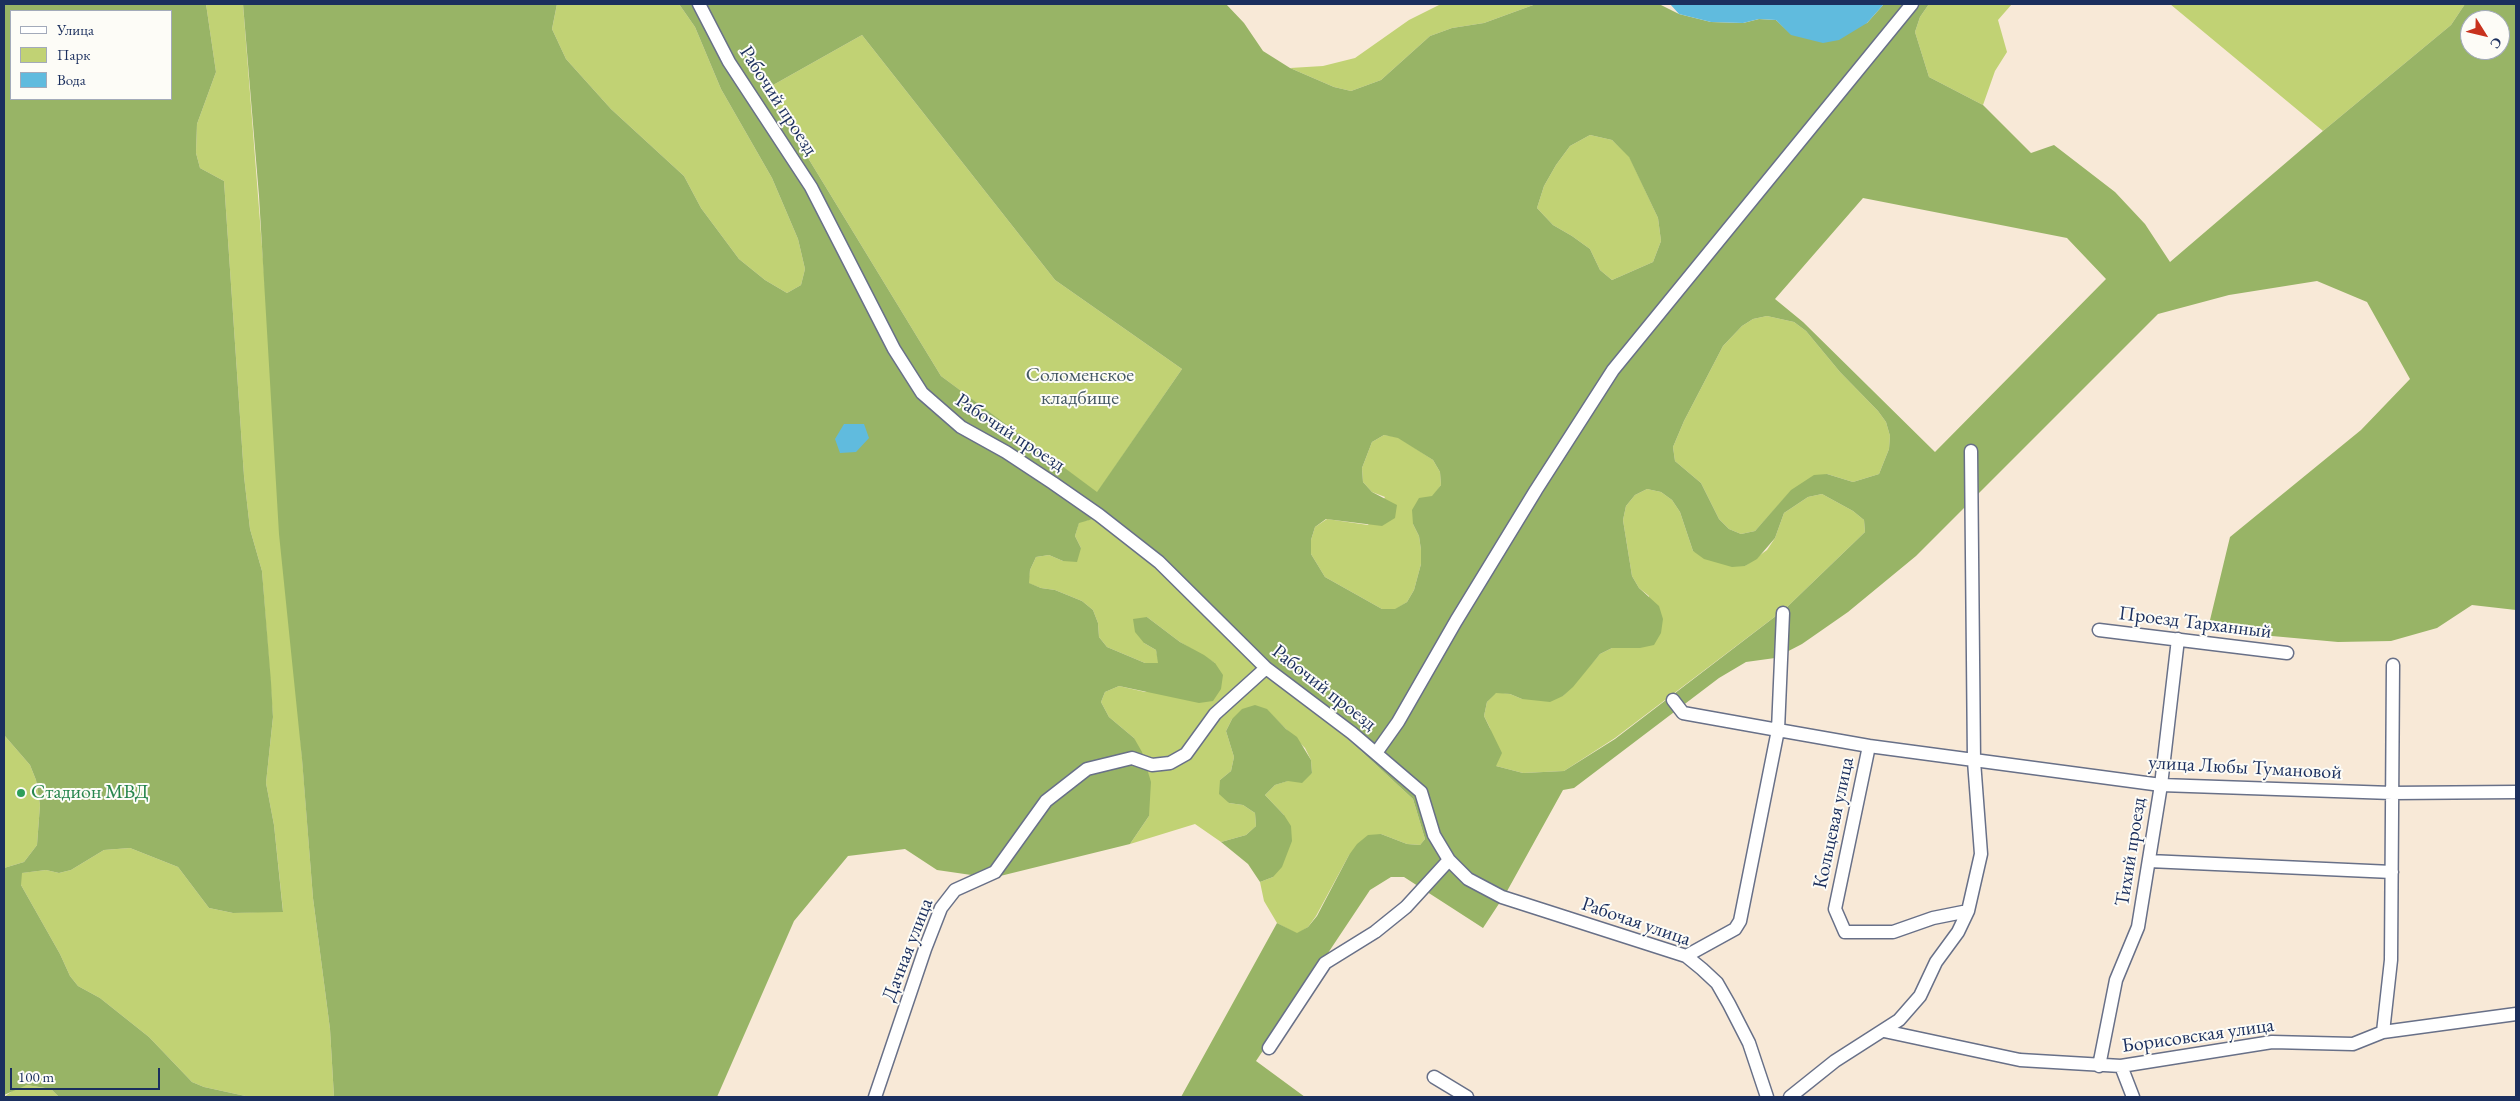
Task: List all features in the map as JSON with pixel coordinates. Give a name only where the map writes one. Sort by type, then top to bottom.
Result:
[{"type":"street","name":"Рабочий проезд","points":[[699,4],[729,62],[811,187],[894,349],[922,393],[961,427],[1006,452],[1054,483],[1159,562],[1266,668],[1376,753],[1421,792]]},
{"type":"street","points":[[1376,753],[1398,722],[1456,621],[1536,490],[1613,370],[1912,4]]},
{"type":"street","points":[[1790,1097],[1835,1061],[1899,1020],[1920,996],[1936,962],[1958,932],[1968,911],[1981,854],[1974,761],[1971,451]]},
{"type":"street","points":[[1686,956],[1735,929],[1740,921],[1778,730],[1783,613]]},
{"type":"street","name":"Проезд Тарханный","points":[[2099,630],[2287,653]]},
{"type":"street","name":"Тихий проезд","points":[[2099,1066],[2116,980],[2138,927],[2161,785],[2178,639]]},
{"type":"street","points":[[2383,1032],[2391,960],[2393,665]]},
{"type":"street","name":"Дачная улица","points":[[874,1097],[941,908],[955,890],[995,872],[1046,801],[1087,769],[1132,758],[1152,765],[1170,763],[1186,754],[1215,714],[1266,668]]},
{"type":"street","name":"Кольцевая улица","points":[[1674,700],[1683,712],[1870,746],[1835,908],[1846,932],[1893,932],[1933,918],[1968,911]]},
{"type":"street","name":"улица Любы Тумановой","points":[[1870,746],[2161,785],[2392,793],[2516,792]]},
{"type":"street","name":"Рабочая улица","points":[[1421,792],[1434,835],[1449,860],[1468,879],[1502,897],[1686,956],[1717,983],[1748,1044],[1767,1097]]},
{"type":"street","points":[[1269,1048],[1325,963],[1375,932],[1406,907],[1449,860]]},
{"type":"street","points":[[2149,861],[2392,872]]},
{"type":"street","name":"Борисовская улица","points":[[1884,1031],[2020,1060],[2121,1066],[2272,1042],[2353,1044],[2383,1032],[2516,1014]]},
{"type":"street","points":[[2121,1066],[2133,1097]]},
{"type":"street","points":[[1434,1077],[1467,1097]]},
{"type":"green space","points":[[4,4],[206,4],[216,72],[197,124],[196,153],[200,168],[224,181],[244,476],[250,529],[262,571],[271,682],[273,717],[266,783],[274,825],[283,912],[233,913],[209,908],[178,867],[130,848],[104,850],[71,870],[59,873],[46,870],[22,873],[21,885],[60,954],[70,976],[78,986],[100,998],[149,1037],[192,1082],[204,1087],[250,1097],[59,1097],[51,1089],[27,1085],[4,1095],[4,868],[24,862],[37,845],[40,805],[36,780],[30,765],[4,735]]},
{"type":"green space","points":[[206,4],[243,4],[313,898],[330,1029],[334,1097],[250,1097],[204,1087],[192,1082],[149,1037],[100,998],[78,986],[70,976],[60,954],[21,885],[21,873],[46,870],[59,873],[71,870],[104,850],[130,848],[178,867],[209,908],[233,913],[283,911],[274,825],[266,783],[273,717],[262,571],[250,529],[244,476],[224,181],[200,168],[196,153],[197,124],[216,72]]},
{"type":"green space","points":[[243,4],[557,4],[552,29],[566,59],[611,109],[684,176],[701,208],[739,259],[765,280],[787,293],[801,285],[805,269],[798,239],[772,178],[721,89],[695,27],[679,4],[1226,4],[1244,23],[1263,51],[1290,68],[1334,87],[1351,91],[1381,80],[1430,36],[1452,28],[1484,23],[1536,4],[1659,4],[1679,14],[1711,22],[1743,23],[1759,19],[1776,20],[1792,35],[1867,23],[1884,4],[1929,4],[1920,17],[1915,32],[1929,77],[1983,105],[2031,153],[2054,145],[2115,192],[2145,224],[2170,262],[2451,25],[2460,12],[2460,60],[2510,60],[2510,10],[2461,10],[2465,4],[2516,4],[2516,610],[2472,605],[2437,628],[2391,641],[2338,642],[2261,635],[2210,620],[2230,537],[2361,430],[2410,379],[2367,302],[2317,281],[2229,295],[2158,314],[1916,556],[1848,612],[1802,644],[1775,658],[1746,662],[1719,678],[1574,788],[1563,790],[1506,893],[1483,928],[1404,877],[1391,877],[1370,890],[1256,1061],[1305,1097],[1181,1097],[1277,923],[1297,933],[1308,927],[1317,916],[1349,855],[1357,844],[1368,835],[1381,834],[1407,844],[1420,845],[1425,839],[1413,799],[1334,726],[1276,684],[1234,646],[1169,578],[1093,519],[1079,523],[1075,536],[1081,548],[1077,562],[1063,561],[1049,555],[1036,557],[1030,570],[1029,583],[1041,588],[1055,590],[1082,601],[1093,610],[1098,623],[1099,637],[1107,647],[1145,663],[1158,663],[1156,650],[1144,643],[1135,632],[1133,619],[1147,617],[1180,642],[1215,663],[1223,675],[1221,689],[1213,701],[1199,703],[1119,686],[1105,692],[1101,702],[1109,717],[1134,738],[1142,752],[1151,782],[1149,816],[1130,844],[992,878],[937,870],[905,849],[848,856],[794,921],[717,1097],[334,1097],[330,1029],[313,898],[302,759],[279,534],[259,196]],"holes":[[[862,35],[1055,280],[1182,369],[1097,492],[941,376],[766,89]],[[1590,135],[1612,140],[1629,157],[1658,218],[1661,241],[1653,262],[1612,280],[1600,270],[1590,249],[1553,225],[1537,208],[1544,186],[1570,146]],[[1863,198],[2067,238],[2106,279],[1935,452],[1803,322],[1775,299]],[[1767,316],[1794,322],[1806,331],[1840,372],[1878,411],[1886,422],[1890,436],[1889,449],[1879,474],[1853,482],[1827,474],[1814,475],[1791,490],[1755,531],[1741,534],[1729,529],[1719,519],[1701,483],[1675,461],[1673,447],[1684,421],[1723,346],[1742,326],[1753,319]],[[1384,435],[1398,438],[1433,460],[1440,472],[1441,485],[1432,496],[1419,498],[1412,510],[1413,524],[1419,536],[1421,564],[1414,590],[1407,602],[1395,609],[1382,609],[1325,577],[1311,554],[1311,540],[1315,527],[1326,519],[1382,526],[1395,518],[1397,505],[1372,492],[1363,482],[1362,468],[1372,442]],[[1647,489],[1661,492],[1672,500],[1680,512],[1693,551],[1704,559],[1732,567],[1745,566],[1757,559],[1775,538],[1784,513],[1808,497],[1822,494],[1853,511],[1864,520],[1865,532],[1785,609],[1615,739],[1564,771],[1523,773],[1496,766],[1502,753],[1484,716],[1487,702],[1496,693],[1510,694],[1522,699],[1550,702],[1563,696],[1573,687],[1600,654],[1612,648],[1640,648],[1654,645],[1661,633],[1663,619],[1659,606],[1639,588],[1632,576],[1623,520],[1626,506],[1635,495]]]},
{"type":"green space","points":[[557,4],[679,4],[695,27],[721,89],[772,178],[798,239],[805,269],[801,285],[787,293],[765,280],[739,259],[701,208],[684,176],[611,109],[566,59],[552,29]]},
{"type":"green space","points":[[1441,4],[1536,4],[1484,23],[1452,28],[1430,36],[1381,80],[1351,91],[1334,87],[1290,68],[1323,66],[1355,58],[1409,20]]},
{"type":"green space","points":[[1929,4],[2012,4],[1998,20],[2007,52],[1995,71],[1983,105],[1929,77],[1915,32],[1920,17]]},
{"type":"green space","points":[[2170,4],[2465,4],[2451,25],[2323,131]]},
{"type":"green space","name":"Соломенское кладбище","points":[[862,35],[1055,280],[1182,369],[1097,493],[941,376],[766,89]]},
{"type":"green space","points":[[1590,135],[1612,140],[1629,156],[1658,218],[1661,241],[1653,262],[1612,280],[1600,270],[1590,249],[1553,225],[1537,208],[1544,186],[1556,165],[1570,146]]},
{"type":"green space","points":[[1767,316],[1794,322],[1806,331],[1840,372],[1878,411],[1886,422],[1890,436],[1889,449],[1879,474],[1853,482],[1827,474],[1791,491],[1755,531],[1741,534],[1729,529],[1719,519],[1701,483],[1675,461],[1673,447],[1684,421],[1723,346],[1742,326],[1753,319]]},
{"type":"green space","points":[[1384,435],[1398,437],[1433,460],[1440,472],[1441,485],[1413,524],[1419,536],[1421,564],[1414,590],[1407,602],[1396,609],[1382,609],[1325,577],[1311,554],[1311,540],[1315,527],[1327,519],[1368,525],[1385,497],[1372,492],[1363,482],[1362,468],[1372,442]]},
{"type":"green space","points":[[1647,489],[1661,492],[1672,500],[1680,512],[1693,551],[1745,566],[1767,550],[1775,538],[1784,513],[1808,497],[1822,494],[1853,511],[1864,520],[1865,532],[1785,609],[1615,738],[1564,771],[1523,773],[1496,766],[1490,728],[1484,716],[1487,702],[1496,692],[1510,694],[1522,699],[1563,696],[1600,654],[1612,648],[1640,648],[1649,596],[1639,588],[1632,576],[1623,520],[1626,506],[1635,495]]},
{"type":"green space","points":[[1093,519],[1169,578],[1234,646],[1276,684],[1334,726],[1413,799],[1425,839],[1420,845],[1407,844],[1381,834],[1349,855],[1316,916],[1308,927],[1297,934],[1277,923],[1264,901],[1260,882],[1273,877],[1284,815],[1265,795],[1275,785],[1312,773],[1311,760],[1305,748],[1267,710],[1232,719],[1226,731],[1234,757],[1231,771],[1220,780],[1229,803],[1243,805],[1255,813],[1256,826],[1246,835],[1221,842],[1195,824],[1130,844],[1149,816],[1134,738],[1109,717],[1101,702],[1105,692],[1119,686],[1145,692],[1215,663],[1180,642],[1147,617],[1144,643],[1156,650],[1159,663],[1145,663],[1107,647],[1099,637],[1098,623],[1093,610],[1082,601],[1055,590],[1041,588],[1028,583],[1030,570],[1036,557],[1049,555],[1063,561],[1081,548],[1075,536],[1079,522]]},
{"type":"green space","points":[[1255,705],[1267,709],[1286,729],[1297,737],[1311,760],[1312,773],[1302,783],[1288,781],[1275,785],[1265,795],[1284,815],[1291,826],[1292,841],[1282,867],[1273,877],[1260,882],[1248,864],[1221,842],[1246,835],[1256,826],[1255,813],[1243,805],[1229,803],[1219,794],[1220,780],[1231,771],[1234,757],[1226,731],[1232,719],[1242,709]]},
{"type":"green space","name":"Стадион МВД","points":[[4,735],[30,765],[36,780],[40,805],[37,845],[24,862],[4,868]]},
{"type":"green space","points":[[27,1085],[51,1089],[59,1097],[4,1097],[15,1089]]},
{"type":"water","points":[[1670,4],[1884,4],[1867,23],[1839,40],[1823,43],[1791,35],[1776,20],[1759,19],[1743,23],[1711,22],[1679,14]]},
{"type":"water","points":[[844,424],[864,424],[869,438],[856,452],[840,453],[835,439]]},
{"type":"place","name":"Стадион МВД","points":[[21,793]]}]
